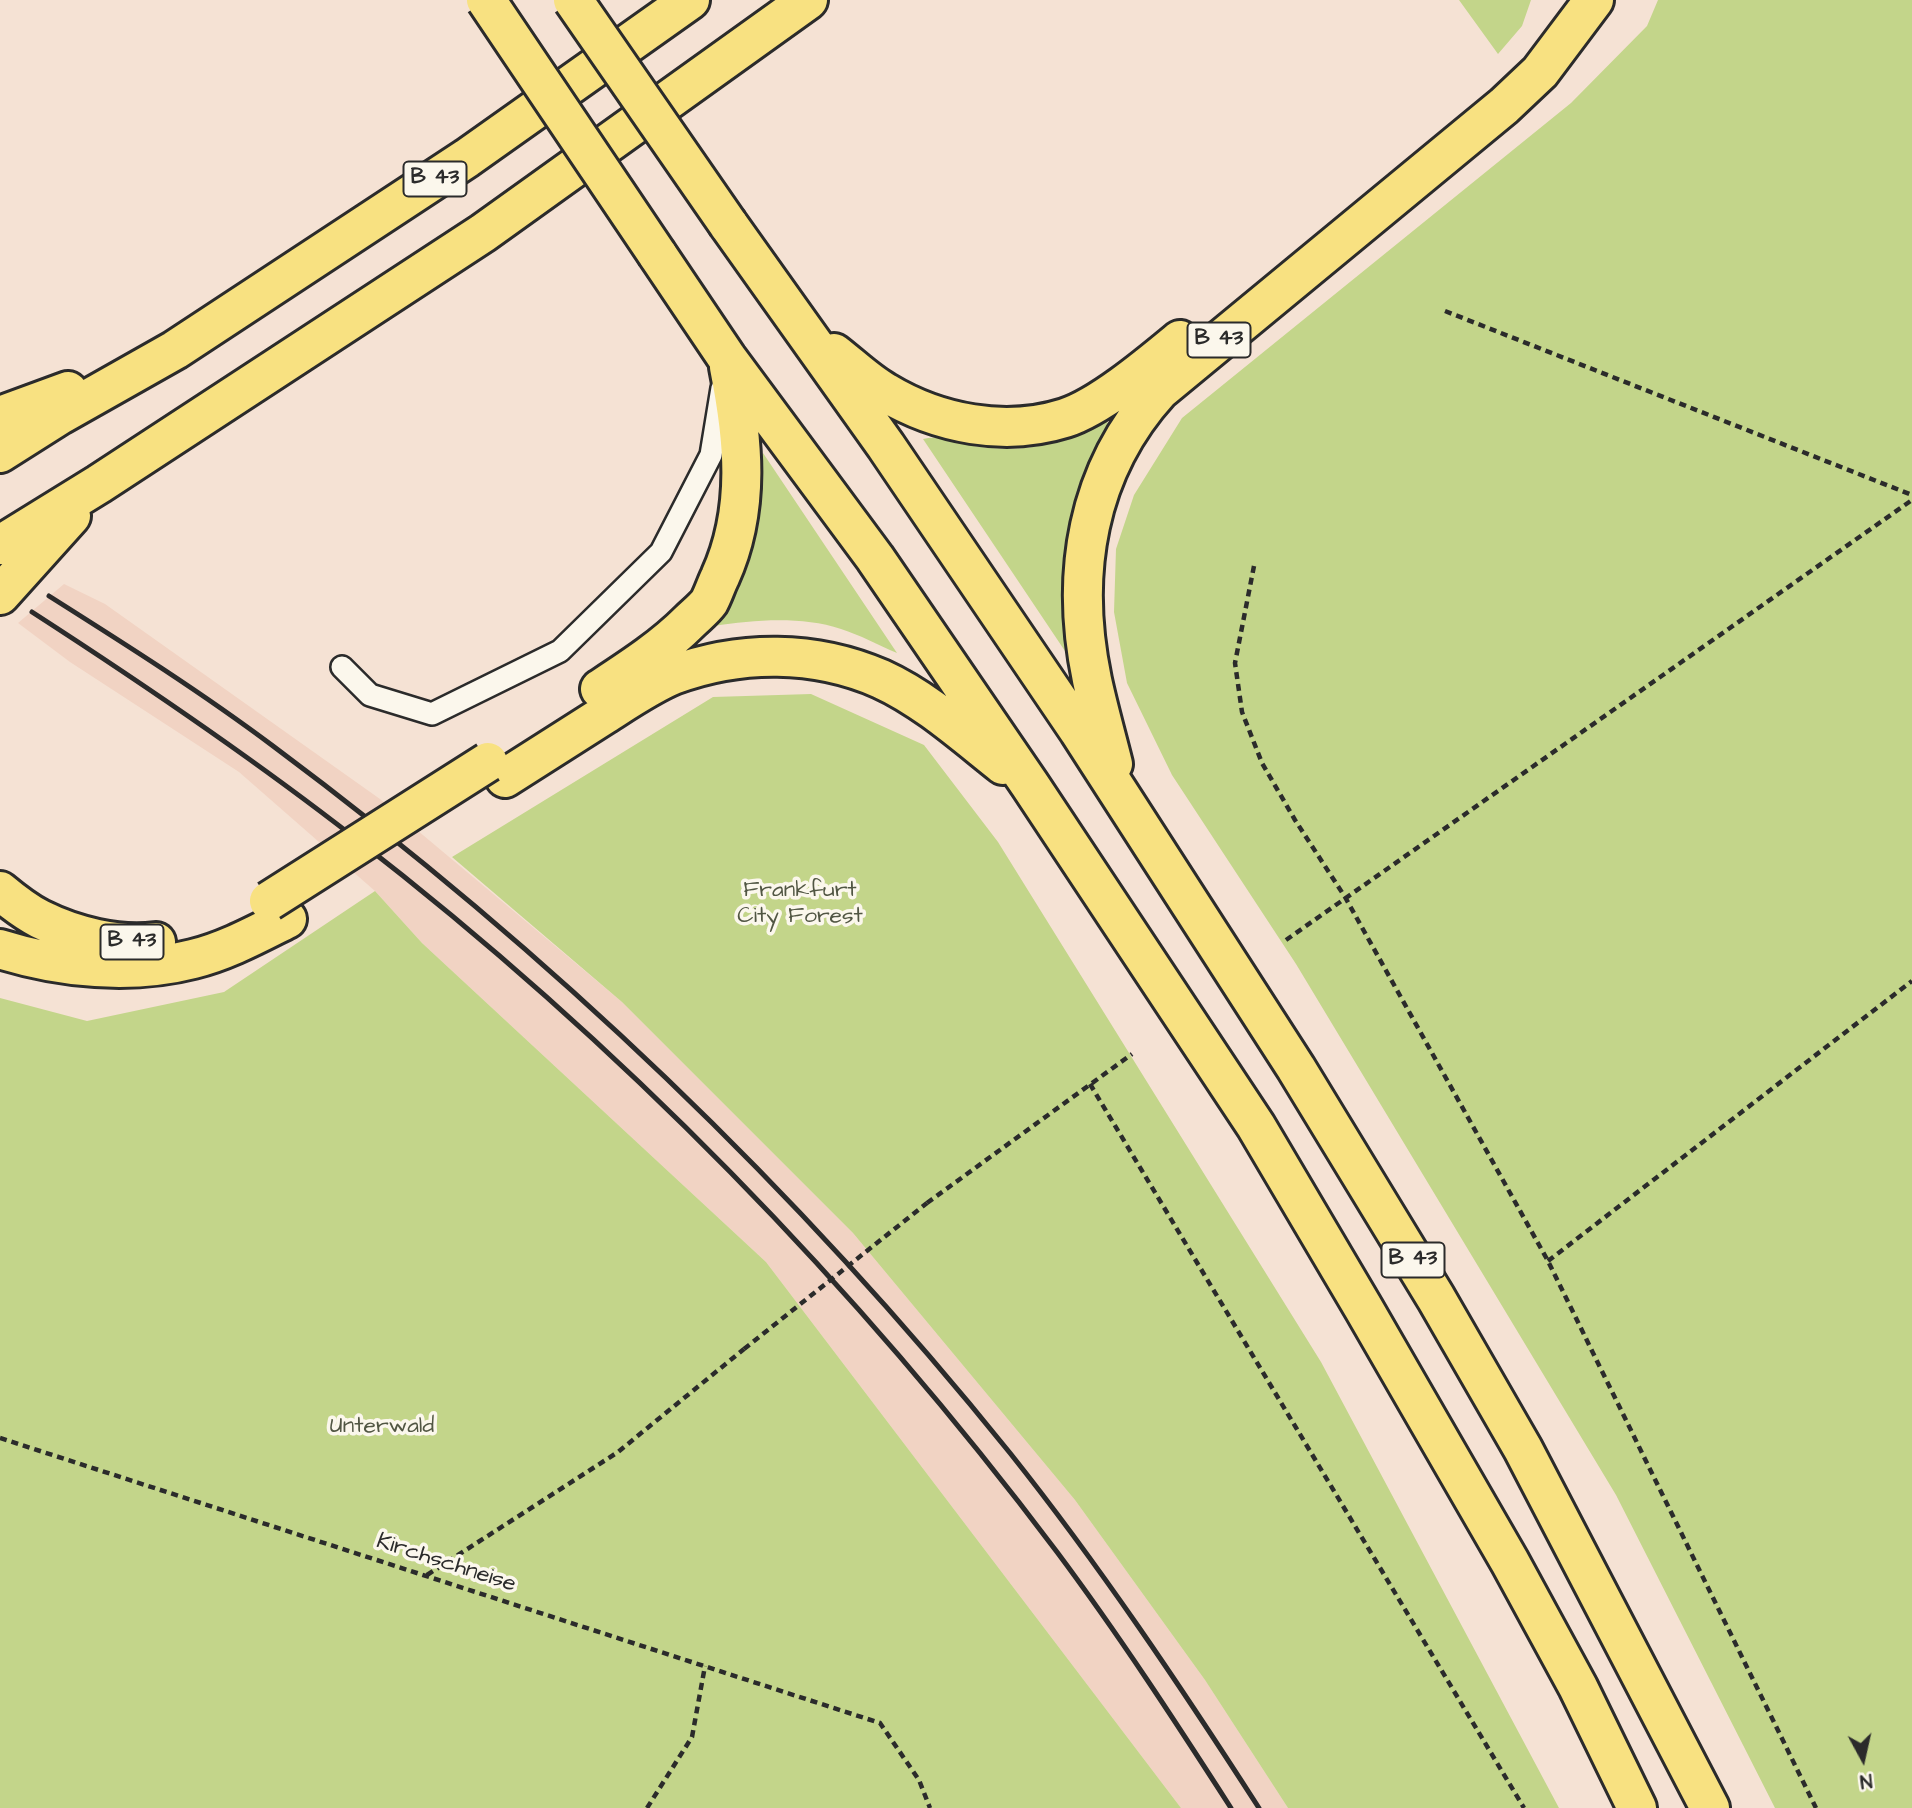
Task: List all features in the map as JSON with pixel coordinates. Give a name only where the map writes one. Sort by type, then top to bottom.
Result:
[{"type":"highway","name":"B 43","points":[[486,0],[727,358],[876,558],[1256,1126],[1516,1573],[1578,1687],[1637,1808]]},
{"type":"highway","name":"B 43","points":[[573,0],[803,328],[1056,697],[1296,1068],[1436,1298],[1523,1449],[1710,1808]]},
{"type":"highway","name":"B 43","points":[[0,453],[60,415],[175,350],[467,158],[690,0]]},
{"type":"highway","points":[[0,545],[99,484],[482,233],[808,0]]},
{"type":"highway","name":"B 43","points":[[803,328],[883,391],[920,410],[996,428],[1035,425],[1067,418],[1146,368],[1474,98],[1507,69],[1537,37],[1562,0]]},
{"type":"highway","name":"B 43","points":[[1121,796],[1091,679],[1083,591],[1084,554],[1090,521],[1103,478],[1119,445],[1139,413],[1160,390],[1504,106],[1540,72],[1594,0]]},
{"type":"highway","name":"B 43","points":[[0,416],[175,350]]},
{"type":"highway","points":[[496,770],[659,650],[708,602],[725,566],[737,528],[742,485],[741,439],[727,358]]},
{"type":"highway","points":[[0,595],[99,484]]},
{"type":"highway","points":[[496,770],[671,676],[712,663],[753,657],[803,657],[846,666],[883,680],[944,720],[1030,785]]},
{"type":"highway","name":"B 43","points":[[0,891],[38,919],[72,932],[110,941],[149,943],[186,937],[278,910],[496,770]]},
{"type":"highway","points":[[0,949],[27,958],[88,967],[137,967],[192,959],[235,944],[278,910]]},
{"type":"lane","points":[[342,667],[370,695],[432,713],[560,651],[661,552],[711,455],[727,358]]},
{"type":"path","points":[[1445,311],[1912,498]]},
{"type":"path","points":[[1286,940],[1912,498]]},
{"type":"path","points":[[1254,566],[1235,663],[1242,712],[1262,764],[1345,897],[1548,1261],[1816,1808]]},
{"type":"path","points":[[1548,1261],[1912,981]]},
{"type":"path","points":[[426,1576],[618,1452],[927,1203],[1132,1054]]},
{"type":"path","points":[[1090,1084],[1524,1808]]},
{"type":"path","name":"Kirchschneise","points":[[0,1438],[880,1723],[919,1780],[930,1808]]},
{"type":"path","points":[[647,1808],[692,1737],[705,1666]]},
{"type":"shaded area","points":[[64,584],[105,604],[380,799],[622,1002],[853,1233],[1075,1500],[1205,1680],[1288,1808],[1181,1808],[766,1262],[422,943],[375,891],[239,772],[70,662],[18,623]]},
{"type":"green space","points":[[1459,0],[1531,0],[1522,26],[1498,54]]},
{"type":"green space","points":[[1658,0],[1912,0],[1912,1808],[1775,1808],[1616,1495],[1296,964],[1172,775],[1127,683],[1114,612],[1116,549],[1134,495],[1182,418],[1571,103],[1647,26]]},
{"type":"green space","points":[[1105,420],[1111,426],[1082,486],[1069,535],[1067,579],[1071,660],[923,439],[937,438],[974,446],[1017,449],[1059,440]]},
{"type":"green space","points":[[763,453],[897,653],[848,631],[810,622],[761,621],[714,626],[726,607],[760,481]]},
{"type":"green space","name":"Frankfurt City Forest","points":[[811,694],[924,745],[998,842],[1321,1362],[1559,1808],[1288,1808],[1205,1680],[1075,1500],[853,1233],[622,1002],[452,857],[713,697]]},
{"type":"green space","name":"Unterwald","points":[[375,891],[422,943],[766,1262],[1181,1808],[0,1808],[0,998],[87,1021],[224,992]]},
{"type":"railway","points":[[49,596],[218,707],[375,824],[474,905],[570,989],[664,1076],[755,1166],[928,1354],[1010,1453],[1139,1628],[1259,1808]]},
{"type":"railway","points":[[32,612],[155,693],[276,778],[453,916],[548,998],[640,1083],[730,1172],[817,1263],[980,1453],[1102,1615],[1231,1808]]}]
